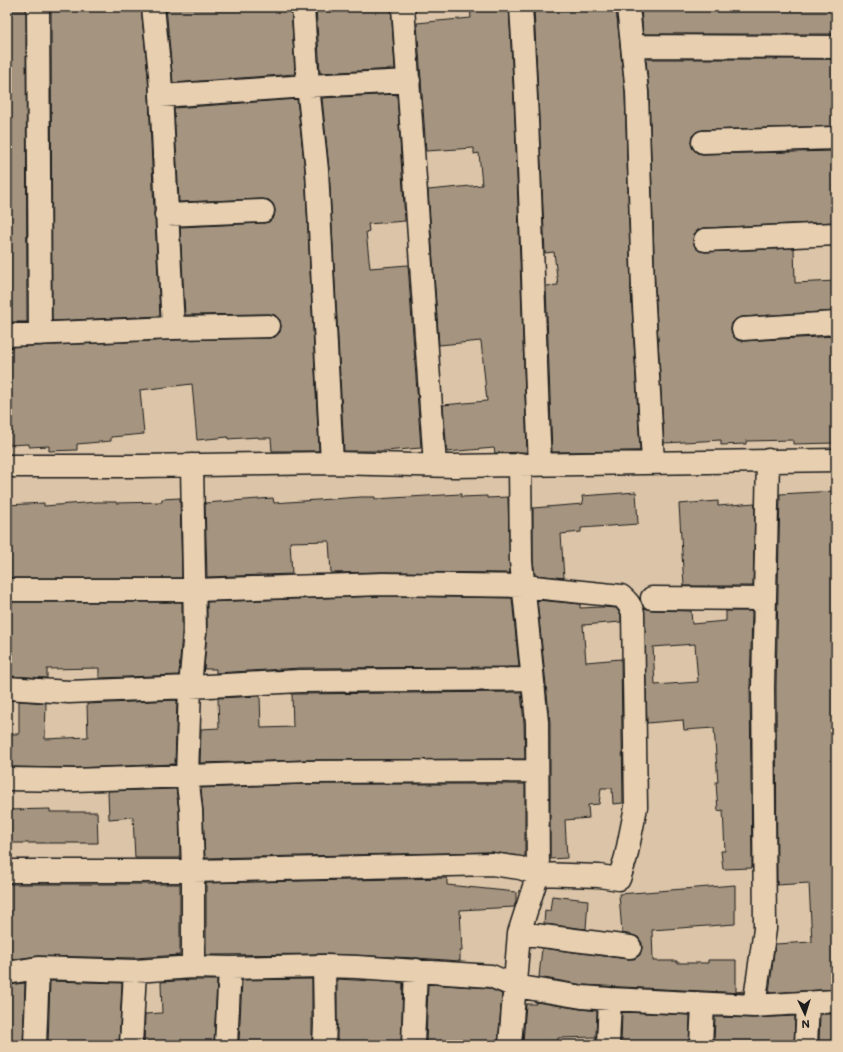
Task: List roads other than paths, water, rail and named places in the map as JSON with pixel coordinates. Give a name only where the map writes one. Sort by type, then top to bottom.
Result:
[{"type":"street","points":[[38,7],[40,334]]},
{"type":"street","points":[[154,7],[161,96],[173,328]]},
{"type":"street","points":[[303,7],[308,86],[317,170],[332,463]]},
{"type":"street","points":[[404,7],[435,465]]},
{"type":"street","points":[[510,1045],[520,933],[538,874],[537,722],[521,561],[530,464],[534,332],[526,74],[521,7]]},
{"type":"street","points":[[628,7],[637,92],[643,289],[653,462]]},
{"type":"street","points":[[632,46],[836,47]]},
{"type":"street","points":[[161,96],[409,81]]},
{"type":"street","points":[[703,142],[836,138]]},
{"type":"street","points":[[166,215],[263,211]]},
{"type":"street","points":[[705,240],[836,234]]},
{"type":"street","points":[[743,329],[836,323]]},
{"type":"street","points":[[7,335],[173,328],[269,326]]},
{"type":"street","points":[[754,1006],[765,928],[763,687],[768,460]]},
{"type":"street","points":[[7,466],[141,466],[332,463],[435,465],[836,460]]},
{"type":"street","points":[[192,465],[195,631],[190,687],[187,775],[191,810],[193,871],[193,967]]},
{"type":"street","points":[[7,590],[194,590],[383,584],[524,586],[621,596],[627,601],[633,613],[636,807],[626,857],[619,879],[599,876],[538,874],[520,868],[492,864],[193,871],[7,871]]},
{"type":"street","points":[[652,598],[765,599]]},
{"type":"street","points":[[7,688],[69,692],[300,681],[532,679]]},
{"type":"street","points":[[7,779],[74,780],[307,772],[537,771]]},
{"type":"street","points":[[520,933],[630,948]]},
{"type":"street","points":[[324,966],[324,1045]]},
{"type":"street","points":[[7,972],[38,968],[135,971],[193,967],[230,968],[324,966],[416,970],[492,976],[515,986],[610,999],[754,1006],[836,1001]]},
{"type":"street","points":[[35,1045],[38,968]]},
{"type":"street","points":[[226,1045],[230,968]]},
{"type":"street","points":[[413,1045],[416,970]]},
{"type":"street","points":[[131,1045],[135,971]]},
{"type":"street","points":[[608,1045],[610,999]]},
{"type":"street","points":[[806,1045],[808,1002]]},
{"type":"street","points":[[701,1045],[703,1004]]}]
